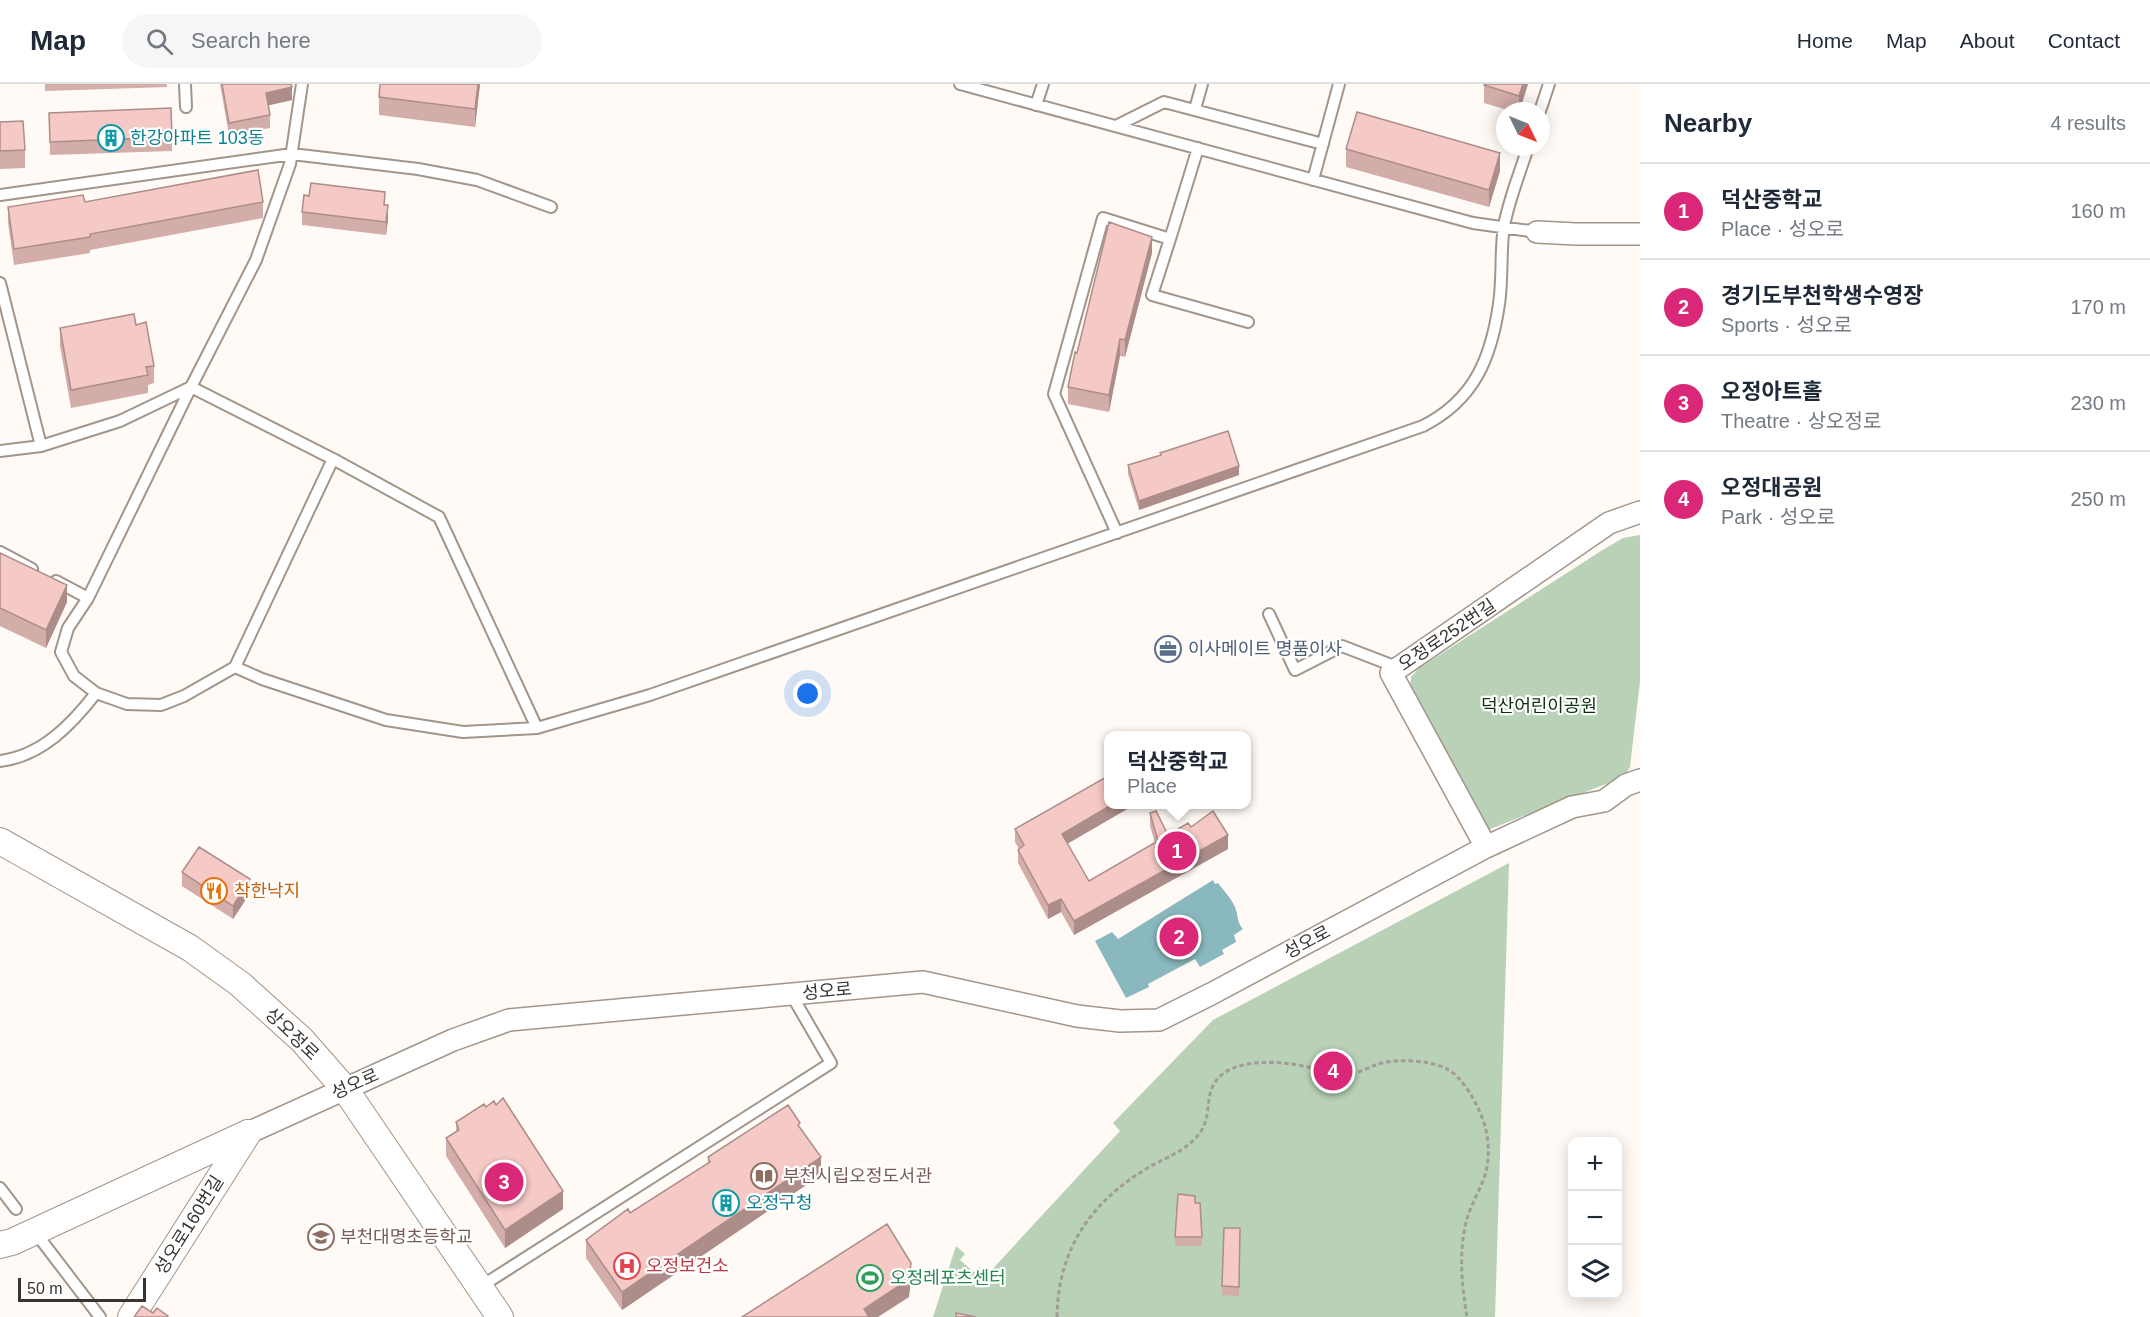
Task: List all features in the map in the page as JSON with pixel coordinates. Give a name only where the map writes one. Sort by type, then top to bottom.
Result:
[{"type":"street","points":[[1537,232],[1640,234]]},
{"type":"street","name":"오정로252번길","points":[[1486,847],[1391,673],[1609,523],[1640,512]]},
{"type":"street","name":"성오로","points":[[0,1245],[35,1232],[453,1040],[509,1020],[923,982],[1077,1016],[1120,1021],[1159,1020],[1486,847],[1572,807],[1604,801],[1626,785],[1640,780]]},
{"type":"street","name":"상오정로","points":[[0,841],[190,948],[240,984],[302,1040],[345,1089],[500,1317]]},
{"type":"street","name":"성오로160번길","points":[[131,1317],[248,1133]]},
{"type":"lane","points":[[185,84],[186,107]]},
{"type":"lane","points":[[302,84],[290,164],[256,260],[88,598],[68,628],[61,652],[74,675],[96,693],[127,704],[161,705],[184,696],[235,667],[333,459]]},
{"type":"lane","points":[[960,84],[1473,223],[1537,232]]},
{"type":"lane","points":[[1036,105],[1042,84]]},
{"type":"lane","points":[[1195,109],[1202,84]]},
{"type":"lane","points":[[1313,180],[1339,84]]},
{"type":"lane","points":[[1543,102],[1549,84]]},
{"type":"lane","points":[[1116,126],[1164,102],[1323,144]]},
{"type":"lane","points":[[1198,148],[1152,295],[1248,322]]},
{"type":"lane","points":[[0,195],[292,154],[418,169],[477,180],[551,207]]},
{"type":"lane","points":[[235,667],[262,679],[386,720],[464,732],[537,728],[650,695],[1423,426],[1443,416],[1467,393],[1488,353],[1499,304],[1504,227],[1525,156]]},
{"type":"lane","points":[[1117,533],[1054,394],[1103,218],[1170,239]]},
{"type":"lane","points":[[0,283],[41,446]]},
{"type":"lane","points":[[0,451],[41,446],[120,421],[191,387]]},
{"type":"lane","points":[[191,387],[333,459],[439,517],[537,728]]},
{"type":"lane","points":[[0,552],[88,598]]},
{"type":"lane","points":[[1269,614],[1295,670],[1342,646],[1400,668]]},
{"type":"lane","points":[[0,761],[15,760],[47,744],[78,717],[96,693]]},
{"type":"lane","points":[[480,1287],[831,1063],[791,994]]},
{"type":"lane","points":[[0,1188],[16,1209]]},
{"type":"lane","points":[[35,1232],[100,1317]]},
{"type":"path","points":[[1057,1317],[1057,1292],[1068,1256],[1089,1219],[1103,1202],[1131,1178],[1177,1153],[1197,1137],[1205,1126],[1210,1090],[1223,1075],[1239,1067],[1267,1063],[1299,1065],[1345,1074],[1379,1064],[1405,1060],[1439,1066],[1451,1071],[1475,1102],[1485,1128],[1488,1144],[1484,1179],[1468,1214],[1462,1242],[1460,1267],[1467,1317]]},
{"type":"green space","name":"덕산어린이공원","points":[[1640,535],[1640,681],[1630,767],[1624,777],[1485,831],[1410,688],[1411,677],[1419,668],[1601,551],[1623,538]]},
{"type":"green space","points":[[1509,863],[1495,1317],[933,1317],[956,1246],[965,1254],[960,1260],[974,1272],[979,1267],[987,1275],[1120,1131],[1113,1123],[1213,1020]]},
{"type":"water","points":[[1213,880],[1215,884],[1218,883],[1235,907],[1238,921],[1243,929],[1234,935],[1236,942],[1222,950],[1224,954],[1200,967],[1195,959],[1126,998],[1095,941],[1112,932],[1118,939]]},
{"type":"building","points":[[222,84],[291,84],[292,87],[266,93],[270,115],[229,123]]},
{"type":"building","points":[[380,84],[478,84],[475,109],[379,97]]},
{"type":"building","points":[[1484,84],[1523,84],[1519,96]]},
{"type":"building","points":[[171,108],[172,137],[50,142],[49,113]]},
{"type":"building","points":[[1357,112],[1496,152],[1496,156],[1499,156],[1489,190],[1346,149]]},
{"type":"building","points":[[23,121],[25,150],[0,151],[0,122]]},
{"type":"building","points":[[258,170],[263,202],[90,234],[90,237],[14,249],[8,207],[83,195],[85,202]]},
{"type":"building","points":[[311,183],[385,192],[384,205],[388,205],[386,222],[302,212],[304,195],[309,196]]},
{"type":"building","points":[[1109,222],[1152,237],[1125,340],[1120,339],[1109,395],[1068,387]]},
{"type":"building","points":[[134,314],[136,325],[146,322],[154,366],[146,367],[148,375],[71,390],[60,328]]},
{"type":"building","points":[[1228,431],[1239,466],[1139,501],[1128,465]]},
{"type":"building","points":[[0,553],[67,585],[46,630],[0,608]]},
{"type":"building","points":[[1104,778],[1104,809],[1062,834],[1089,881],[1158,841],[1150,813],[1156,811],[1168,835],[1188,823],[1191,827],[1213,811],[1228,835],[1074,921],[1061,899],[1048,905],[1018,850],[1024,845],[1015,829]]},
{"type":"building","points":[[199,847],[250,879],[233,906],[182,872]]},
{"type":"building","points":[[503,1098],[563,1191],[505,1230],[446,1138],[459,1130],[456,1122],[484,1104],[486,1107],[494,1101],[496,1105]]},
{"type":"building","name":"오정구청","points":[[788,1105],[800,1123],[798,1125],[821,1157],[622,1292],[586,1240],[628,1209],[630,1213],[710,1162],[708,1157]]},
{"type":"building","points":[[1178,1194],[1195,1196],[1195,1203],[1200,1203],[1202,1237],[1175,1237]]},
{"type":"building","name":"오정레포츠센터","points":[[887,1224],[911,1263],[909,1279],[864,1309],[869,1317],[742,1317]]},
{"type":"building","points":[[1224,1228],[1240,1228],[1239,1287],[1222,1286]]},
{"type":"building","points":[[142,1306],[153,1313],[157,1308],[168,1316],[134,1317]]},
{"type":"building","points":[[956,1313],[976,1317],[956,1317]]},
{"type":"place","name":"한강아파트 103동","points":[[111,138]]},
{"type":"place","name":"이사메이트 명품이사","points":[[1168,649]]},
{"type":"place","name":"덕산중학교","points":[[1177,851]]},
{"type":"place","name":"착한낙지","points":[[214,891]]},
{"type":"place","name":"경기도부천학생수영장","points":[[1179,937]]},
{"type":"place","name":"오정대공원","points":[[1333,1071]]},
{"type":"place","name":"부천시립오정도서관","points":[[764,1176]]},
{"type":"place","name":"오정아트홀","points":[[504,1182]]},
{"type":"place","name":"오정구청","points":[[726,1203]]},
{"type":"place","name":"부천대명초등학교","points":[[321,1237]]},
{"type":"place","name":"오정보건소","points":[[627,1266]]},
{"type":"place","name":"오정레포츠센터","points":[[870,1278]]}]
